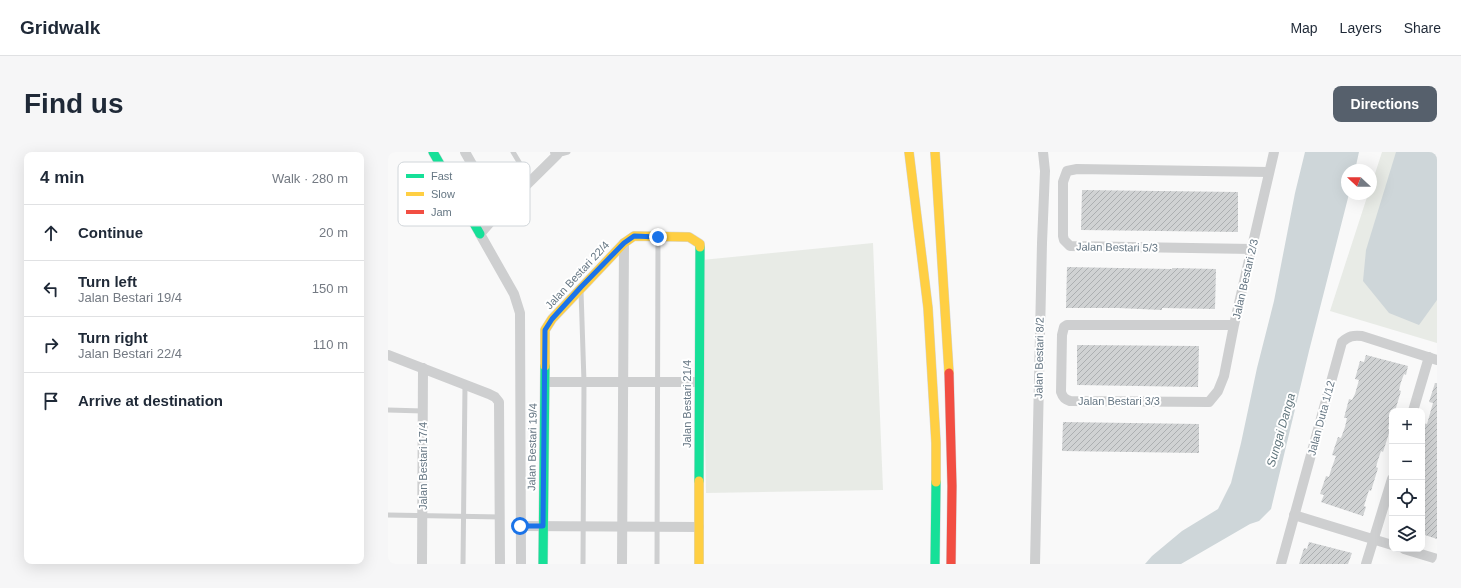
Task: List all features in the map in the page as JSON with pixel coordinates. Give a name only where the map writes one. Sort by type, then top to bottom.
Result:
[{"type":"main road","points":[[433,152],[439,162]]},
{"type":"main road","points":[[909,152],[928,308],[936,443],[935,564]]},
{"type":"main road","points":[[935,152],[948,328],[952,508],[951,564]]},
{"type":"main road","points":[[475,226],[480,234]]},
{"type":"main road","name":"Jalan Bestari 22/4","points":[[545,330],[552,319],[581,287],[624,243],[634,236],[689,237],[700,244]]},
{"type":"main road","name":"Jalan Bestari 21/4","points":[[699,564],[700,244]]},
{"type":"main road","name":"Jalan Bestari 19/4","points":[[543,564],[545,330]]},
{"type":"street","points":[[465,152],[471,162]]},
{"type":"street","name":"Jalan Bestari 8/2","points":[[1035,564],[1045,171],[1043,152]]},
{"type":"street","name":"Jalan Bestari 2/3","points":[[1209,402],[1218,391],[1224,376],[1234,325],[1274,152]]},
{"type":"street","points":[[531,182],[556,154]]},
{"type":"street","name":"Jalan Bestari 5/3","points":[[1252,249],[1070,246],[1064,240],[1063,236],[1063,182],[1067,171],[1077,169],[1269,172]]},
{"type":"street","points":[[487,226],[480,234],[514,294],[520,313],[521,564]]},
{"type":"street","points":[[622,564],[624,243]]},
{"type":"street","name":"Jalan Bestari 3/3","points":[[1209,402],[1065,400],[1062,397],[1061,392],[1062,336],[1064,327],[1072,324],[1234,325]]},
{"type":"street","name":"Jalan Duta 1/12","points":[[1281,564],[1342,342],[1348,337],[1355,335],[1362,336],[1433,358]]},
{"type":"street","points":[[388,355],[495,397],[500,402],[500,564]]},
{"type":"street","points":[[1414,408],[1433,358]]},
{"type":"street","name":"Jalan Bestari 17/4","points":[[422,564],[423,368]]},
{"type":"street","points":[[545,382],[699,382]]},
{"type":"street","points":[[1366,564],[1392,480]]},
{"type":"street","points":[[1294,515],[1389,544]]},
{"type":"street","points":[[520,526],[699,527]]},
{"type":"street","points":[[1414,552],[1437,559]]},
{"type":"lane","points":[[513,152],[519,162]]},
{"type":"lane","points":[[556,154],[568,152]]},
{"type":"lane","points":[[657,564],[658,237]]},
{"type":"lane","points":[[581,287],[584,382],[582,564]]},
{"type":"lane","points":[[463,564],[464,385]]},
{"type":"lane","points":[[388,410],[423,411]]},
{"type":"lane","points":[[388,515],[501,517]]},
{"type":"shaded area","points":[[1382,152],[1437,152],[1437,343],[1330,311],[1366,200],[1377,200],[1377,167]]},
{"type":"shaded area","points":[[873,243],[883,490],[706,493],[702,260]]},
{"type":"water","name":"Sungai Danga","points":[[1305,152],[1359,152],[1356,164],[1341,164],[1341,200],[1347,200],[1271,509],[1259,521],[1250,524],[1181,564],[1145,564],[1152,556],[1182,531],[1218,509],[1231,483],[1274,301],[1295,193]]},
{"type":"water","points":[[1396,152],[1437,152],[1437,300],[1419,325],[1389,313],[1363,281],[1366,250]]},
{"type":"building","points":[[1082,190],[1238,192],[1238,232],[1081,230]]},
{"type":"building","points":[[1067,267],[1216,269],[1215,309],[1162,308],[1162,310],[1066,308]]},
{"type":"building","points":[[1077,345],[1199,346],[1198,387],[1077,385]]},
{"type":"building","points":[[1366,355],[1408,366],[1406,375],[1404,374],[1401,382],[1399,390],[1401,391],[1396,408],[1389,408],[1389,433],[1383,452],[1381,451],[1378,460],[1376,467],[1378,468],[1371,491],[1369,490],[1364,506],[1366,507],[1363,516],[1321,502],[1324,495],[1320,494],[1326,476],[1329,477],[1336,456],[1332,455],[1338,437],[1341,438],[1345,427],[1347,418],[1344,418],[1349,399],[1352,400],[1355,394],[1359,380],[1355,379],[1360,361],[1364,362]]},
{"type":"building","points":[[1435,383],[1437,383],[1437,539],[1425,535],[1425,424],[1427,424],[1433,403],[1429,402]]},
{"type":"building","points":[[1063,422],[1199,424],[1199,453],[1062,451]]},
{"type":"building","points":[[1309,542],[1352,553],[1348,564],[1299,564],[1304,548],[1307,549]]},
{"type":"traffic: fast","points":[[433,152],[439,162]]},
{"type":"traffic: fast","points":[[475,226],[480,234]]},
{"type":"traffic: fast","points":[[699,481],[700,247]]},
{"type":"traffic: fast","points":[[543,564],[545,366]]},
{"type":"traffic: fast","points":[[935,564],[936,482]]},
{"type":"traffic: slow","points":[[909,152],[928,308],[936,443],[936,482]]},
{"type":"traffic: slow","points":[[935,152],[949,373]]},
{"type":"traffic: slow","points":[[545,366],[545,330],[552,319],[624,243],[634,236],[689,237],[700,244],[700,247]]},
{"type":"traffic: slow","points":[[699,481],[699,564]]},
{"type":"traffic: jam","points":[[949,373],[952,486],[951,564]]},
{"type":"route","points":[[520,526],[543,526],[545,330],[552,319],[581,287],[624,243],[634,236],[658,237]]}]
